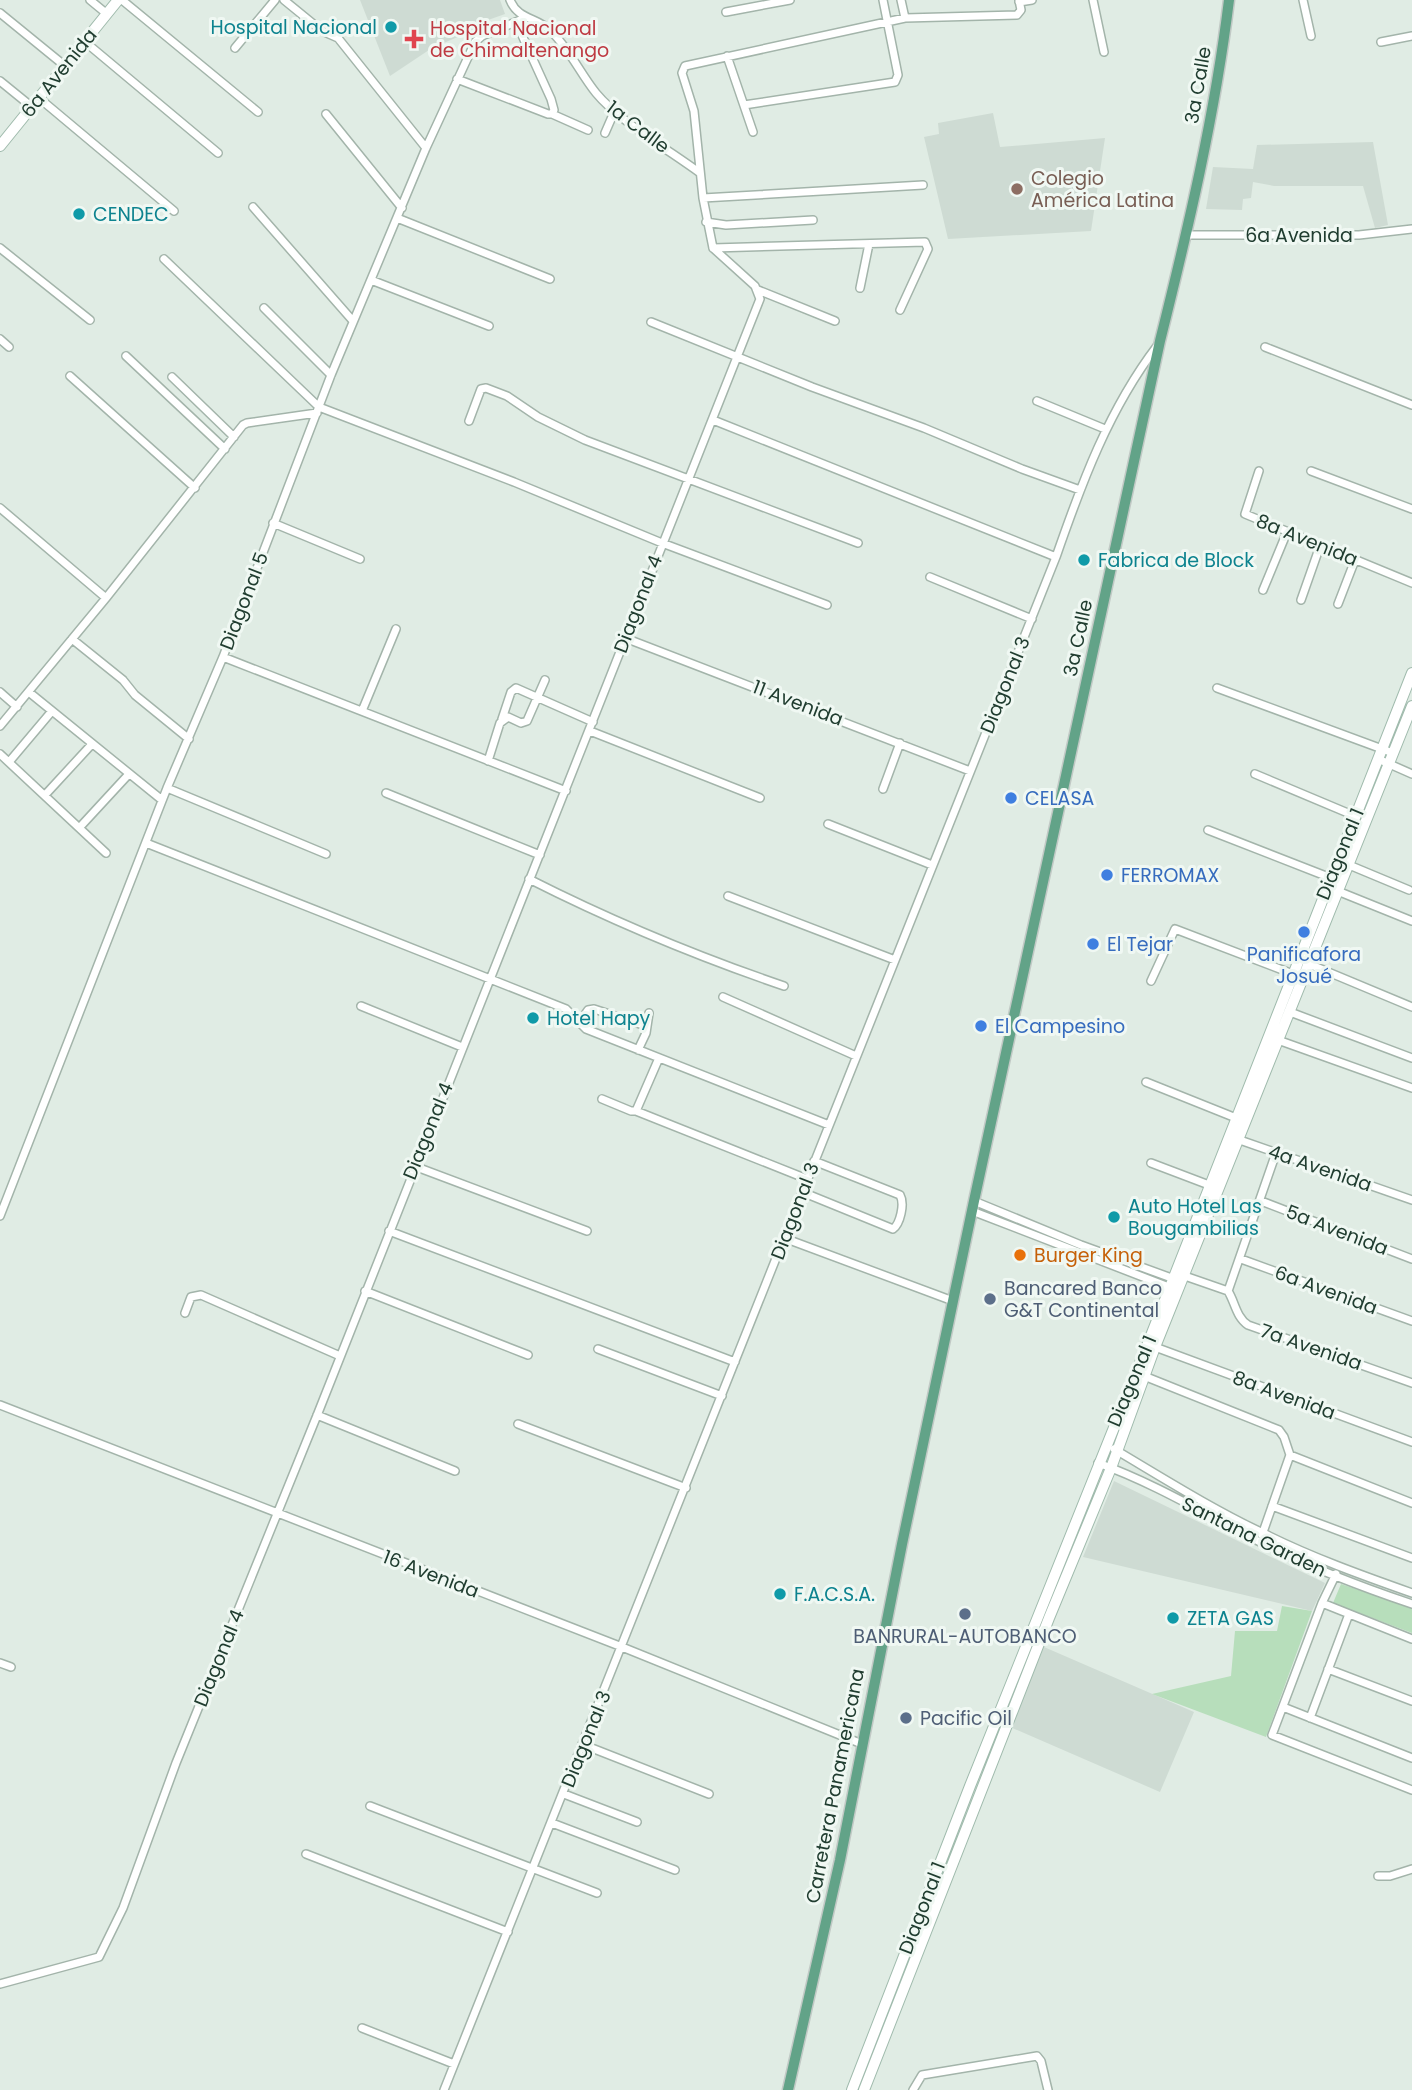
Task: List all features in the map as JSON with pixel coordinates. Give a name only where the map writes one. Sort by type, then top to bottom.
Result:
[{"type":"main road","name":"6a Avenida","points":[[0,146],[120,0]]},
{"type":"main road","name":"3a Calle","points":[[973,1206],[1160,341],[1186,235],[1229,0]]},
{"type":"main road","name":"Diagonal 1","points":[[852,2090],[1098,1463],[1176,1281],[1273,1038],[1293,974],[1412,673]]},
{"type":"main road","name":"Diagonal 1","points":[[864,2090],[1049,1618],[1111,1468],[1155,1348],[1209,1185],[1233,1138],[1236,1118],[1273,1038],[1290,1012],[1412,706]]},
{"type":"main road","name":"Carretera Panamericana","points":[[788,2090],[840,1860],[973,1206]]},
{"type":"street","points":[[90,0],[107,14]]},
{"type":"street","points":[[120,0],[258,112]]},
{"type":"street","points":[[235,48],[275,0]]},
{"type":"street","points":[[284,0],[322,31],[338,38],[426,148]]},
{"type":"street","points":[[510,0],[514,10],[525,18]]},
{"type":"street","points":[[726,12],[790,0]]},
{"type":"street","points":[[744,105],[895,82],[898,75],[883,0]]},
{"type":"street","points":[[901,0],[905,18]]},
{"type":"street","points":[[835,321],[758,290],[713,248],[706,222],[694,111],[682,69],[688,64],[905,18],[1017,15],[1021,10],[1019,1],[1032,0]]},
{"type":"street","points":[[1093,0],[1104,52]]},
{"type":"street","points":[[1303,0],[1311,36]]},
{"type":"street","points":[[0,13],[65,66]]},
{"type":"street","name":"Diagonal 5","points":[[0,1216],[162,800],[223,657],[331,375],[426,148],[478,38],[525,18]]},
{"type":"street","name":"1a Calle","points":[[525,18],[536,20],[550,30],[566,47],[596,93],[615,110],[700,173]]},
{"type":"street","points":[[516,22],[551,99],[554,110],[552,114]]},
{"type":"street","points":[[1381,42],[1412,36]]},
{"type":"street","points":[[85,41],[218,153]]},
{"type":"street","points":[[727,56],[753,132]]},
{"type":"street","points":[[457,79],[588,130]]},
{"type":"street","points":[[0,81],[32,107]]},
{"type":"street","points":[[39,98],[174,211]]},
{"type":"street","points":[[605,133],[615,110]]},
{"type":"street","points":[[326,114],[402,208]]},
{"type":"street","points":[[703,198],[923,185]]},
{"type":"street","points":[[253,207],[353,321]]},
{"type":"street","points":[[397,218],[550,279]]},
{"type":"street","points":[[706,222],[718,225],[813,220]]},
{"type":"street","name":"6a Avenida","points":[[1186,235],[1359,235],[1412,229]]},
{"type":"street","points":[[713,248],[921,242],[928,246],[900,310]]},
{"type":"street","points":[[860,288],[869,244]]},
{"type":"street","points":[[0,248],[90,320]]},
{"type":"street","points":[[164,258],[318,410],[514,482],[662,543],[827,605]]},
{"type":"street","points":[[371,280],[489,326]]},
{"type":"street","name":"Diagonal 4","points":[[0,1984],[94,1960],[103,1953],[123,1908],[176,1763],[713,419],[760,299],[758,290]]},
{"type":"street","points":[[264,308],[331,375]]},
{"type":"street","points":[[651,322],[1080,490]]},
{"type":"street","points":[[0,339],[9,347]]},
{"type":"street","name":"Diagonal 3","points":[[444,2090],[1032,618],[1080,490],[1105,429],[1135,375],[1160,341]]},
{"type":"street","points":[[1265,347],[1412,405]]},
{"type":"street","points":[[126,356],[225,449]]},
{"type":"street","points":[[69,376],[195,488]]},
{"type":"street","points":[[172,377],[234,437]]},
{"type":"street","points":[[469,421],[483,388],[507,396],[538,417],[585,440],[858,543]]},
{"type":"street","points":[[1037,401],[1105,429]]},
{"type":"street","points":[[0,726],[247,423],[318,410]]},
{"type":"street","points":[[713,419],[1056,557]]},
{"type":"street","name":"8a Avenida","points":[[1259,471],[1245,514],[1412,583]]},
{"type":"street","points":[[1311,471],[1412,509]]},
{"type":"street","points":[[0,508],[106,598]]},
{"type":"street","points":[[273,523],[360,559]]},
{"type":"street","points":[[1263,590],[1287,532]]},
{"type":"street","points":[[1301,600],[1320,546]]},
{"type":"street","points":[[1338,604],[1355,560]]},
{"type":"street","points":[[930,577],[1032,618]]},
{"type":"street","points":[[362,711],[396,629]]},
{"type":"street","name":"11 Avenida","points":[[625,638],[970,771]]},
{"type":"street","points":[[72,639],[189,739]]},
{"type":"street","points":[[223,657],[566,791]]},
{"type":"street","points":[[502,719],[508,717],[521,723],[527,721],[545,680]]},
{"type":"street","points":[[488,761],[514,688],[593,722]]},
{"type":"street","points":[[1217,688],[1393,753]]},
{"type":"street","points":[[0,692],[17,707]]},
{"type":"street","points":[[30,692],[128,775],[162,800]]},
{"type":"street","points":[[9,762],[52,711]]},
{"type":"street","points":[[590,731],[760,798]]},
{"type":"street","points":[[883,789],[900,743]]},
{"type":"street","points":[[45,795],[92,744]]},
{"type":"street","points":[[0,754],[106,853]]},
{"type":"street","points":[[1378,759],[1412,774]]},
{"type":"street","points":[[1255,774],[1355,816]]},
{"type":"street","points":[[80,827],[128,775]]},
{"type":"street","points":[[167,788],[326,853]]},
{"type":"street","points":[[386,793],[540,855]]},
{"type":"street","points":[[828,824],[932,865]]},
{"type":"street","points":[[1208,830],[1329,882],[1338,891],[1412,921]]},
{"type":"street","points":[[146,844],[566,1009],[586,1029],[829,1125]]},
{"type":"street","points":[[1349,864],[1409,891]]},
{"type":"street","points":[[529,879],[654,938],[784,986]]},
{"type":"street","points":[[728,896],[895,960]]},
{"type":"street","points":[[1151,981],[1175,929],[1293,974]]},
{"type":"street","points":[[1309,964],[1412,1007]]},
{"type":"street","points":[[723,997],[856,1056]]},
{"type":"street","points":[[361,1006],[462,1047]]},
{"type":"street","points":[[579,1023],[587,1010],[594,1009],[646,1026]]},
{"type":"street","points":[[1290,1012],[1412,1058]]},
{"type":"street","points":[[639,1049],[646,1033],[649,1013]]},
{"type":"street","points":[[1273,1038],[1412,1088]]},
{"type":"street","points":[[636,1111],[659,1058]]},
{"type":"street","points":[[1146,1082],[1236,1118]]},
{"type":"street","points":[[602,1098],[807,1179]]},
{"type":"street","name":"4a Avenida","points":[[1233,1138],[1412,1200]]},
{"type":"street","points":[[973,1206],[1026,1232],[1176,1281],[1228,1291],[1276,1153]]},
{"type":"street","points":[[802,1192],[893,1229],[897,1226],[903,1202],[901,1195],[814,1161]]},
{"type":"street","points":[[1151,1163],[1209,1185]]},
{"type":"street","points":[[414,1166],[587,1231]]},
{"type":"street","name":"5a Avenida","points":[[1261,1201],[1412,1259]]},
{"type":"street","points":[[973,1206],[1029,1224],[1176,1281]]},
{"type":"street","points":[[1026,1232],[1029,1224]]},
{"type":"street","points":[[388,1231],[735,1362]]},
{"type":"street","points":[[784,1238],[953,1301]]},
{"type":"street","name":"6a Avenida","points":[[1241,1259],[1412,1321]]},
{"type":"street","points":[[365,1291],[528,1355]]},
{"type":"street","name":"7a Avenida","points":[[1228,1291],[1239,1316],[1248,1325],[1412,1383]]},
{"type":"street","points":[[185,1313],[191,1297],[201,1295],[340,1356]]},
{"type":"street","name":"8a Avenida","points":[[1155,1348],[1412,1442]]},
{"type":"street","points":[[598,1349],[722,1396]]},
{"type":"street","points":[[1144,1376],[1270,1425],[1284,1437],[1290,1455],[1260,1542]]},
{"type":"street","name":"16 Avenida","points":[[0,1405],[622,1647],[862,1744]]},
{"type":"street","points":[[317,1415],[455,1471]]},
{"type":"street","points":[[518,1424],[686,1488]]},
{"type":"street","name":"Santana Garden","points":[[1106,1444],[1262,1533],[1339,1567],[1412,1593]]},
{"type":"street","points":[[1290,1455],[1412,1503]]},
{"type":"street","name":"Santana Garden","points":[[1098,1463],[1335,1577],[1412,1604]]},
{"type":"street","points":[[1151,1487],[1156,1474]]},
{"type":"street","points":[[1272,1506],[1412,1558]]},
{"type":"street","points":[[1339,1567],[1322,1603],[1272,1735],[1412,1790]]},
{"type":"street","points":[[1322,1603],[1412,1639]]},
{"type":"street","points":[[1310,1718],[1349,1614]]},
{"type":"street","points":[[0,1663],[11,1667]]},
{"type":"street","points":[[1328,1669],[1412,1701]]},
{"type":"street","points":[[1283,1707],[1412,1758]]},
{"type":"street","points":[[583,1745],[709,1794]]},
{"type":"street","points":[[564,1794],[637,1822]]},
{"type":"street","points":[[370,1807],[597,1894]]},
{"type":"street","points":[[552,1823],[675,1870]]},
{"type":"street","points":[[306,1854],[508,1932]]},
{"type":"street","points":[[1378,1876],[1390,1876],[1412,1868]]},
{"type":"street","points":[[362,2028],[454,2064]]},
{"type":"street","points":[[913,2090],[922,2075],[1029,2056],[1037,2056],[1041,2061],[1048,2090]]},
{"type":"shaded area","name":"Hospital Nacional de Chimaltenango","points":[[360,0],[500,0],[505,14],[474,25],[474,30],[432,48],[390,76]]},
{"type":"shaded area","name":"Colegio América Latina","points":[[993,113],[1000,147],[1105,138],[1091,231],[948,239],[924,137],[939,134],[938,123]]},
{"type":"shaded area","points":[[1373,142],[1388,225],[1375,228],[1363,186],[1274,186],[1253,182],[1251,198],[1243,199],[1242,210],[1206,209],[1213,167],[1253,169],[1257,145]]},
{"type":"shaded area","points":[[1114,1481],[1325,1583],[1312,1611],[1083,1557]]},
{"type":"shaded area","points":[[1044,1647],[1194,1712],[1160,1792],[1010,1727]]},
{"type":"green space","points":[[1341,1584],[1412,1608],[1412,1633],[1333,1603]]},
{"type":"green space","points":[[1282,1606],[1312,1611],[1266,1737],[1152,1694],[1231,1676],[1235,1631],[1277,1631]]},
{"type":"place","name":"Hospital Nacional","points":[[391,27]]},
{"type":"place","name":"Hospital Nacional de Chimaltenango","points":[[414,39]]},
{"type":"place","name":"Colegio América Latina","points":[[1017,189]]},
{"type":"place","name":"CENDEC","points":[[79,214]]},
{"type":"place","name":"Fabrica de Block","points":[[1084,560]]},
{"type":"place","name":"CELASA","points":[[1011,798]]},
{"type":"place","name":"FERROMAX","points":[[1107,875]]},
{"type":"place","name":"Panificafora Josué","points":[[1304,932]]},
{"type":"place","name":"El Tejar","points":[[1093,944]]},
{"type":"place","name":"Hotel Hapy","points":[[533,1018]]},
{"type":"place","name":"El Campesino","points":[[981,1026]]},
{"type":"place","name":"Auto Hotel Las Bougambilias","points":[[1114,1217]]},
{"type":"place","name":"Burger King","points":[[1020,1255]]},
{"type":"place","name":"Bancared Banco G&T Continental","points":[[990,1299]]},
{"type":"place","name":"F.A.C.S.A.","points":[[780,1594]]},
{"type":"place","name":"BANRURAL-AUTOBANCO","points":[[965,1614]]},
{"type":"place","name":"ZETA GAS","points":[[1173,1618]]},
{"type":"place","name":"Pacific Oil","points":[[906,1718]]}]
